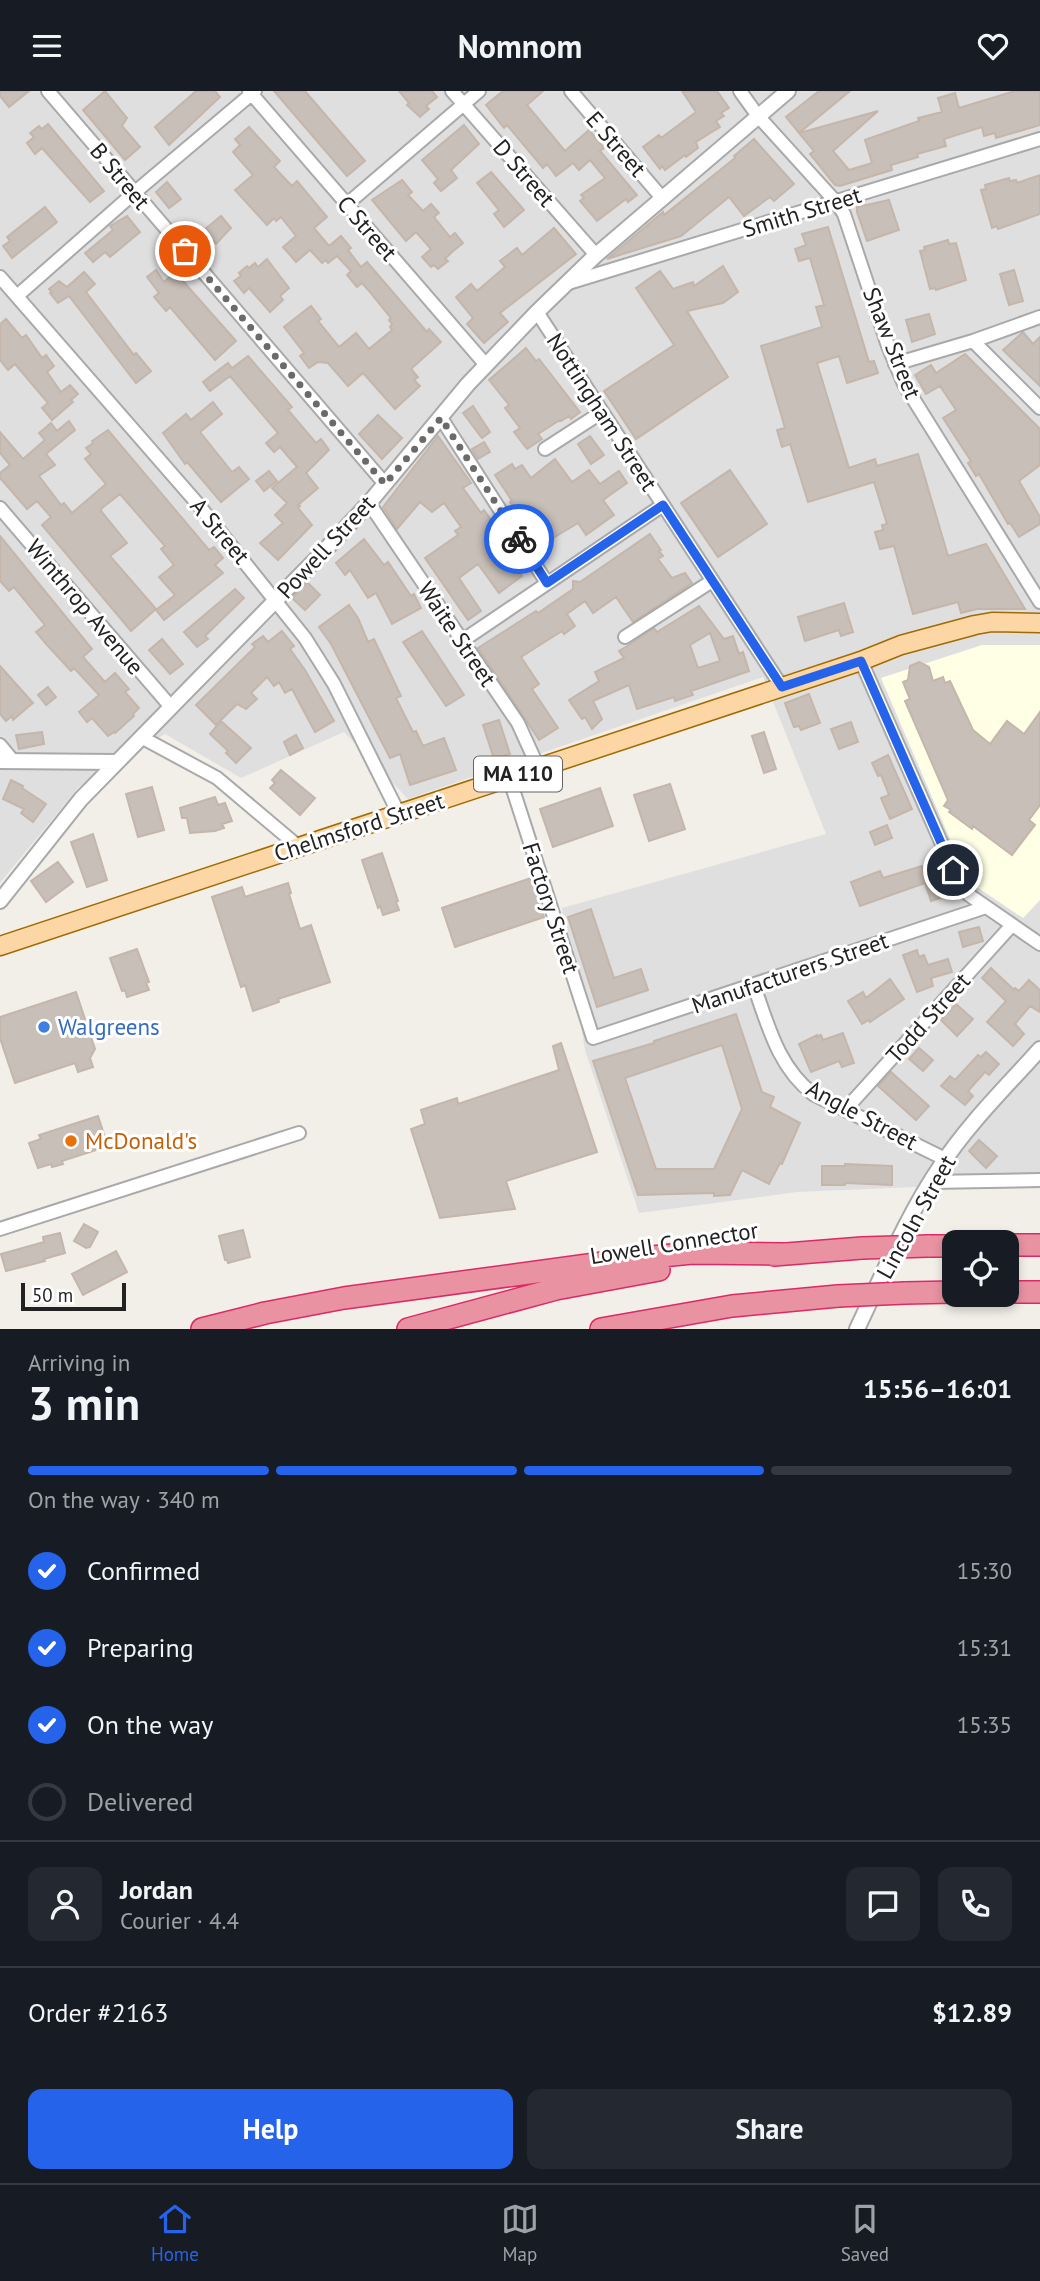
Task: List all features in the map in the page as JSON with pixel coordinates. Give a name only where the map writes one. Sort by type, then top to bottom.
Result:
[{"type":"highway","points":[[1019,1245],[1040,1245]]},
{"type":"highway","name":"Lowell Connector","points":[[408,1329],[556,1289],[673,1267],[785,1254],[942,1246]]},
{"type":"highway","points":[[202,1329],[265,1313],[344,1298],[632,1259],[692,1253],[785,1254]]},
{"type":"highway","points":[[601,1329],[732,1306],[838,1296],[942,1292]]},
{"type":"highway","points":[[1019,1292],[1040,1292]]},
{"type":"highway","points":[[654,1329],[732,1306]]},
{"type":"main road","name":"Chelmsford Street","points":[[0,946],[861,661],[901,645],[992,622],[1040,623]]},
{"type":"street","name":"B Street","points":[[48,91],[385,484]]},
{"type":"street","name":"D Street","points":[[452,91],[596,255]]},
{"type":"street","points":[[346,205],[479,91]]},
{"type":"street","name":"E Street","points":[[570,91],[662,198]]},
{"type":"street","name":"Shaw Street","points":[[740,91],[758,116],[836,202],[849,224],[895,365],[914,403],[1040,602]]},
{"type":"street","name":"Powell Street","points":[[0,901],[67,815],[369,503],[486,365],[537,312],[596,255],[788,91]]},
{"type":"street","points":[[17,296],[252,92]]},
{"type":"street","name":"C Street","points":[[252,92],[346,205],[486,365]]},
{"type":"street","name":"Smith Street","points":[[565,284],[1040,139]]},
{"type":"street","name":"A Street","points":[[0,277],[197,503],[277,600],[321,661],[399,814]]},
{"type":"street","name":"Nottingham Street","points":[[537,312],[782,687]]},
{"type":"street","points":[[895,365],[1040,317]]},
{"type":"street","points":[[973,341],[1040,408]]},
{"type":"street","points":[[545,449],[602,412]]},
{"type":"street","points":[[441,418],[547,583]]},
{"type":"street","name":"Waite Street","points":[[369,503],[518,723],[538,768]]},
{"type":"street","points":[[461,641],[663,505]]},
{"type":"street","name":"Winthrop Avenue","points":[[0,507],[171,707]]},
{"type":"street","points":[[625,637],[712,581]]},
{"type":"street","points":[[861,661],[960,885],[986,907],[1040,944]]},
{"type":"street","points":[[141,737],[217,778],[299,847]]},
{"type":"street","points":[[0,745],[7,762],[116,762]]},
{"type":"street","name":"Factory Street","points":[[509,777],[593,1038]]},
{"type":"street","name":"Manufacturers Street","points":[[593,1038],[986,907]]},
{"type":"street","name":"Todd Street","points":[[845,1111],[1012,925]]},
{"type":"street","name":"Angle Street","points":[[754,986],[778,1051],[796,1079],[813,1094],[945,1159]]},
{"type":"street","name":"Lincoln Street","points":[[856,1329],[930,1182],[945,1159],[1040,1049]]},
{"type":"street","points":[[0,1229],[299,1133]]},
{"type":"street","points":[[930,1182],[1040,1179]]},
{"type":"shaded area","points":[[0,91],[1040,91],[1040,1187],[914,1187],[797,1192],[639,1213],[585,1050],[562,908],[826,834],[763,677],[408,799],[344,732],[241,778],[165,734],[79,787],[0,883]]},
{"type":"shaded area","points":[[982,645],[1040,645],[1040,900],[1023,918],[968,881],[881,678]]},
{"type":"building","points":[[0,91],[29,91],[9,107],[0,96]]},
{"type":"building","points":[[105,91],[127,118],[122,126],[140,147],[125,160],[83,110]]},
{"type":"building","points":[[196,91],[215,91],[220,97],[169,145],[155,127]]},
{"type":"building","points":[[274,91],[305,91],[365,161],[347,176]]},
{"type":"building","points":[[399,91],[432,91],[437,97],[426,106],[429,109],[420,117],[407,105],[409,103]]},
{"type":"building","points":[[503,91],[543,91],[527,105],[565,151],[589,130],[604,148],[600,151],[637,195],[628,202],[626,199],[597,221],[580,201],[584,198],[581,195],[605,178],[590,160],[579,170],[573,163],[556,176],[547,164],[543,168],[507,125],[504,128],[486,105]]},
{"type":"building","points":[[682,91],[717,91],[729,108],[721,113],[724,116],[716,121],[720,127],[696,142],[698,148],[665,170],[662,166],[660,169],[643,147],[659,135],[661,138],[696,112]]},
{"type":"building","points":[[819,91],[850,91],[799,133],[786,117]]},
{"type":"building","points":[[1015,91],[1040,91],[1040,125],[996,138],[995,133],[984,136],[982,127],[944,139],[946,146],[891,165],[892,170],[840,186],[835,185],[810,154],[814,151],[799,133],[878,111],[833,151],[849,170],[872,163],[865,140],[919,121],[918,118],[942,112],[938,98],[955,93],[959,108]]},
{"type":"building","points":[[48,124],[104,191],[90,202],[42,148],[35,154],[27,143],[34,137],[30,133],[39,126],[42,129]]},
{"type":"building","points":[[464,125],[479,144],[451,170],[457,178],[441,191],[434,183],[438,179],[422,160]]},
{"type":"building","points":[[249,127],[280,161],[274,167],[292,186],[297,181],[327,217],[314,228],[329,246],[341,236],[361,267],[367,262],[427,332],[429,329],[441,342],[411,369],[418,377],[414,380],[420,386],[395,409],[363,373],[348,386],[328,363],[318,362],[309,368],[300,356],[304,353],[284,327],[311,306],[321,319],[318,321],[339,347],[356,333],[369,349],[392,330],[392,324],[389,320],[391,318],[362,283],[357,287],[347,275],[351,271],[337,256],[328,263],[326,260],[322,263],[310,250],[296,262],[283,247],[296,236],[281,217],[276,221],[274,218],[267,225],[235,190],[253,175],[233,152],[240,145],[235,139]]},
{"type":"building","points":[[754,139],[794,184],[774,201],[770,197],[744,216],[729,197],[681,236],[607,259],[663,212],[664,215],[735,158],[734,156]]},
{"type":"building","points":[[491,172],[524,210],[504,227],[494,214],[499,210],[477,183]]},
{"type":"building","points":[[1040,175],[1040,214],[998,229],[997,226],[992,228],[981,190],[986,189],[985,185],[1009,178],[1017,183]]},
{"type":"building","points":[[402,180],[412,192],[408,195],[423,211],[431,204],[439,213],[434,217],[450,237],[455,233],[463,243],[438,269],[434,265],[431,267],[422,257],[431,249],[416,232],[406,241],[372,200]]},
{"type":"building","points":[[167,182],[181,199],[169,208],[156,192]]},
{"type":"building","points":[[889,200],[899,230],[867,241],[857,207]]},
{"type":"building","points":[[45,207],[57,222],[12,258],[3,246],[10,241],[7,237]]},
{"type":"building","points":[[127,216],[140,232],[110,257],[105,252],[93,262],[85,253],[113,230],[110,226]]},
{"type":"building","points":[[221,216],[231,228],[216,244],[214,241],[206,247],[197,236]]},
{"type":"building","points":[[828,227],[869,362],[874,361],[878,373],[847,383],[839,356],[817,363],[849,468],[875,459],[877,466],[918,454],[948,556],[986,544],[1025,609],[977,609],[961,613],[958,602],[913,614],[894,546],[880,549],[875,532],[883,530],[882,525],[887,524],[874,482],[808,502],[790,444],[782,447],[777,430],[785,428],[761,346],[822,327],[816,307],[824,305],[810,258],[799,261],[795,249],[806,245],[802,234]]},
{"type":"building","points":[[554,228],[576,254],[500,313],[508,322],[484,343],[467,324],[473,318],[456,297],[471,284],[477,291],[505,267],[500,261],[517,248],[522,255]]},
{"type":"building","points":[[948,240],[949,244],[956,243],[966,280],[936,290],[930,289],[920,251],[925,250],[924,247]]},
{"type":"building","points":[[267,259],[289,288],[280,296],[283,300],[270,312],[249,288],[244,293],[234,281],[247,266],[249,268],[255,263],[258,267]]},
{"type":"building","points":[[723,266],[738,292],[723,303],[687,311],[728,377],[636,439],[604,391],[674,345],[636,288],[660,271],[673,289],[693,282],[694,286]]},
{"type":"building","points":[[156,270],[164,282],[175,272],[236,341],[215,360],[170,307],[166,311],[154,297],[159,293],[147,277]]},
{"type":"building","points":[[1014,270],[1023,301],[1009,305],[1000,274]]},
{"type":"building","points":[[84,272],[95,284],[86,292],[134,355],[136,353],[151,371],[136,383],[69,296],[58,303],[50,293],[52,292],[49,289],[59,281],[67,287]]},
{"type":"building","points":[[929,314],[935,334],[912,342],[906,320]]},
{"type":"building","points":[[6,319],[22,338],[26,335],[42,358],[46,355],[54,366],[47,372],[61,392],[70,385],[78,394],[71,400],[73,402],[52,420],[42,408],[48,403],[15,364],[8,370],[0,360],[0,324]]},
{"type":"building","points":[[1023,332],[1033,344],[1040,337],[1040,386],[1003,350]]},
{"type":"building","points":[[526,348],[536,361],[539,359],[580,412],[571,419],[569,416],[560,420],[538,434],[542,439],[527,449],[514,432],[520,428],[505,408],[509,405],[489,380]]},
{"type":"building","points":[[965,354],[1040,429],[1040,465],[1019,481],[1040,517],[1040,524],[1019,537],[1010,523],[1008,524],[979,474],[976,476],[968,463],[971,461],[943,418],[956,410],[940,386],[926,394],[915,375],[931,365],[936,373]]},
{"type":"building","points":[[248,356],[292,407],[288,410],[316,443],[321,439],[329,450],[306,473],[318,488],[298,505],[312,525],[278,560],[260,543],[283,523],[275,515],[287,503],[272,488],[297,467],[280,447],[274,452],[266,443],[278,433],[230,376],[210,391],[203,382],[228,363],[232,368]]},
{"type":"building","points":[[213,402],[222,414],[200,432],[232,472],[239,467],[249,479],[221,502],[187,462],[185,464],[163,433],[186,414],[191,420]]},
{"type":"building","points":[[473,406],[490,432],[482,438],[463,413]]},
{"type":"building","points":[[378,415],[402,438],[382,459],[359,434]]},
{"type":"building","points":[[69,421],[75,430],[46,454],[55,465],[39,476],[61,505],[64,503],[72,513],[106,484],[85,459],[91,454],[86,448],[108,430],[209,550],[214,547],[223,558],[215,565],[223,573],[164,620],[156,610],[175,595],[159,577],[174,565],[161,549],[165,546],[120,494],[101,511],[127,543],[110,556],[156,609],[131,631],[42,525],[51,517],[37,501],[27,509],[0,478],[0,473],[10,465],[0,453],[0,432],[23,459],[45,440],[39,433],[51,423],[57,431]]},
{"type":"building","points":[[438,436],[471,483],[463,488],[481,513],[484,510],[493,523],[488,526],[500,543],[491,550],[504,569],[513,563],[522,576],[499,593],[478,564],[459,578],[481,611],[468,620],[425,558],[458,535],[455,531],[461,527],[444,503],[432,512],[420,502],[397,529],[383,507]]},
{"type":"building","points":[[590,436],[604,455],[591,464],[578,444]]},
{"type":"building","points":[[484,442],[490,452],[478,459],[472,449]]},
{"type":"building","points":[[555,459],[572,482],[589,470],[600,484],[619,471],[627,483],[603,500],[614,515],[586,535],[578,523],[545,543],[523,511],[518,515],[495,475],[512,464],[515,469],[522,465],[531,478]]},
{"type":"building","points":[[730,470],[767,524],[718,557],[681,503]]},
{"type":"building","points":[[269,471],[277,481],[264,491],[256,481]]},
{"type":"building","points":[[650,534],[663,556],[658,559],[672,578],[685,573],[692,583],[633,622],[616,597],[593,613],[585,601],[567,614],[575,626],[564,634],[562,631],[521,657],[539,684],[532,689],[558,728],[539,740],[478,648],[536,611],[538,613],[573,589],[573,581],[580,582]]},
{"type":"building","points":[[0,536],[92,649],[83,657],[105,682],[115,673],[129,689],[125,692],[139,708],[115,733],[108,736],[92,718],[87,722],[79,712],[99,695],[74,668],[71,671],[36,632],[45,625],[14,587],[9,591],[0,581]]},
{"type":"building","points":[[364,539],[384,565],[388,562],[411,596],[414,594],[421,608],[392,624],[376,593],[368,598],[350,570],[345,575],[336,563]]},
{"type":"building","points":[[307,582],[320,595],[305,610],[292,598]]},
{"type":"building","points":[[235,589],[244,598],[205,636],[208,639],[197,647],[184,632]]},
{"type":"building","points":[[844,603],[853,632],[841,636],[839,630],[805,641],[798,617]]},
{"type":"building","points":[[349,605],[368,642],[374,639],[401,696],[396,698],[413,732],[416,731],[423,746],[444,738],[456,770],[410,785],[400,754],[390,758],[331,644],[319,627]]},
{"type":"building","points":[[699,606],[724,639],[733,636],[739,654],[743,652],[749,671],[691,691],[693,695],[675,701],[674,697],[637,709],[629,685],[593,701],[602,719],[592,729],[569,700],[599,681],[595,672],[624,658],[619,651],[654,628],[657,632]],"holes":[[[710,633],[720,661],[698,668],[690,645]]]},
{"type":"building","points":[[282,631],[294,646],[290,649],[334,721],[315,732],[292,689],[285,693],[279,682],[274,686],[267,677],[251,693],[257,699],[246,709],[237,704],[216,725],[196,705],[255,647],[252,644],[263,636],[268,642]]},
{"type":"building","points":[[422,631],[464,695],[446,706],[403,642]]},
{"type":"building","points":[[162,639],[183,664],[170,674],[149,650]]},
{"type":"building","points":[[919,662],[929,667],[933,681],[943,677],[945,683],[950,681],[973,730],[990,744],[1007,721],[1024,734],[1040,712],[1040,805],[1029,820],[1035,825],[1012,855],[973,826],[972,829],[944,806],[948,800],[905,701],[910,699],[903,682],[908,680],[910,666]]},
{"type":"building","points":[[0,666],[33,703],[13,720],[12,716],[6,721],[0,714]]},
{"type":"building","points":[[48,687],[56,697],[46,705],[38,695]]},
{"type":"building","points":[[809,694],[820,723],[801,730],[799,726],[794,727],[785,703]]},
{"type":"building","points":[[499,720],[510,754],[494,759],[483,725]]},
{"type":"building","points":[[221,721],[251,748],[236,763],[210,734]]},
{"type":"building","points":[[851,722],[858,742],[839,749],[831,729]]},
{"type":"building","points":[[42,732],[44,744],[19,749],[16,735]]},
{"type":"building","points":[[764,732],[776,769],[764,773],[752,736]]},
{"type":"building","points":[[296,735],[303,748],[290,755],[284,742]]},
{"type":"building","points":[[888,755],[912,809],[890,819],[881,798],[889,795],[881,775],[878,776],[872,763]]},
{"type":"building","points":[[281,770],[315,798],[300,815],[270,788],[275,783],[272,780]]},
{"type":"building","points":[[11,780],[46,804],[33,822],[21,813],[24,809],[3,799]]},
{"type":"building","points":[[670,784],[685,829],[649,841],[634,795]]},
{"type":"building","points":[[152,787],[164,830],[138,837],[126,794]]},
{"type":"building","points":[[600,788],[613,826],[553,847],[540,809]]},
{"type":"building","points":[[215,797],[218,805],[225,803],[232,821],[222,824],[224,828],[215,831],[190,833],[187,818],[182,818],[180,808]]},
{"type":"building","points":[[887,825],[892,838],[875,845],[870,832]]},
{"type":"building","points":[[93,834],[107,880],[87,887],[71,842]]},
{"type":"building","points":[[382,853],[399,910],[383,915],[380,906],[378,908],[362,860]]},
{"type":"building","points":[[58,862],[73,882],[46,902],[31,881]]},
{"type":"building","points":[[922,866],[927,880],[940,876],[946,896],[931,901],[925,883],[860,906],[851,882],[880,871],[883,878]]},
{"type":"building","points":[[531,878],[544,917],[455,947],[442,908]]},
{"type":"building","points":[[288,883],[300,929],[311,925],[330,982],[278,999],[279,1002],[253,1011],[245,985],[241,987],[212,897],[242,887],[245,897]]},
{"type":"building","points":[[591,909],[614,978],[641,969],[648,990],[597,1007],[568,917]]},
{"type":"building","points":[[979,927],[983,941],[963,947],[959,932]]},
{"type":"building","points":[[137,949],[149,982],[146,983],[149,990],[127,997],[125,990],[122,991],[110,958]]},
{"type":"building","points":[[917,950],[919,957],[924,955],[928,965],[948,959],[952,972],[931,978],[933,986],[917,992],[903,955]]},
{"type":"building","points":[[991,968],[1014,990],[1015,988],[1019,991],[1029,980],[1040,990],[1040,1012],[1030,1006],[1015,1024],[1024,1034],[1013,1046],[987,1022],[1006,1001],[982,978]]},
{"type":"building","points":[[890,979],[904,999],[870,1022],[869,1020],[862,1024],[848,1001],[863,992],[866,998]]},
{"type":"building","name":"Walgreens","points":[[76,992],[95,1049],[90,1058],[93,1067],[78,1072],[75,1063],[15,1083],[0,1038],[0,1017]]},
{"type":"building","points":[[956,1004],[973,1019],[957,1036],[941,1020]]},
{"type":"building","points":[[736,1014],[762,1092],[774,1097],[770,1107],[800,1123],[782,1164],[780,1163],[769,1184],[742,1170],[730,1195],[638,1195],[593,1061]],"holes":[[[722,1045],[742,1109],[714,1169],[656,1169],[625,1078]]]},
{"type":"building","points":[[843,1033],[854,1063],[842,1067],[839,1061],[811,1072],[799,1044],[817,1035],[821,1035],[823,1040]]},
{"type":"building","points":[[561,1043],[597,1152],[506,1181],[515,1209],[440,1218],[411,1129],[425,1124],[421,1110],[457,1098],[458,1104],[559,1070],[553,1046]]},
{"type":"building","points":[[919,1048],[933,1060],[923,1071],[909,1059]]},
{"type":"building","points":[[986,1052],[999,1064],[989,1075],[985,1072],[968,1091],[973,1096],[965,1105],[941,1086],[950,1076],[955,1080],[978,1055],[981,1057]]},
{"type":"building","points":[[891,1072],[929,1106],[916,1120],[878,1086]]},
{"type":"building","name":"McDonald's","points":[[98,1116],[108,1146],[62,1161],[63,1164],[38,1168],[29,1143],[41,1139],[39,1135]]},
{"type":"building","points":[[979,1140],[997,1156],[986,1168],[969,1151]]},
{"type":"building","points":[[822,1166],[892,1166],[892,1185],[822,1185]]},
{"type":"building","points":[[84,1224],[98,1232],[90,1247],[86,1248],[74,1241]]},
{"type":"building","points":[[243,1230],[250,1257],[228,1263],[219,1236]]},
{"type":"building","points":[[60,1233],[65,1253],[6,1271],[1,1254],[44,1242],[43,1237]]},
{"type":"building","points":[[116,1251],[127,1272],[83,1295],[72,1274]]},
{"type":"way so far","points":[[185,251],[385,484],[441,418],[519,539]]},
{"type":"place","name":"Walgreens","points":[[44,1027]]},
{"type":"place","name":"McDonald's","points":[[71,1141]]},
{"type":"route","points":[[519,539],[547,583],[663,505],[782,687],[861,661],[953,870]]}]
